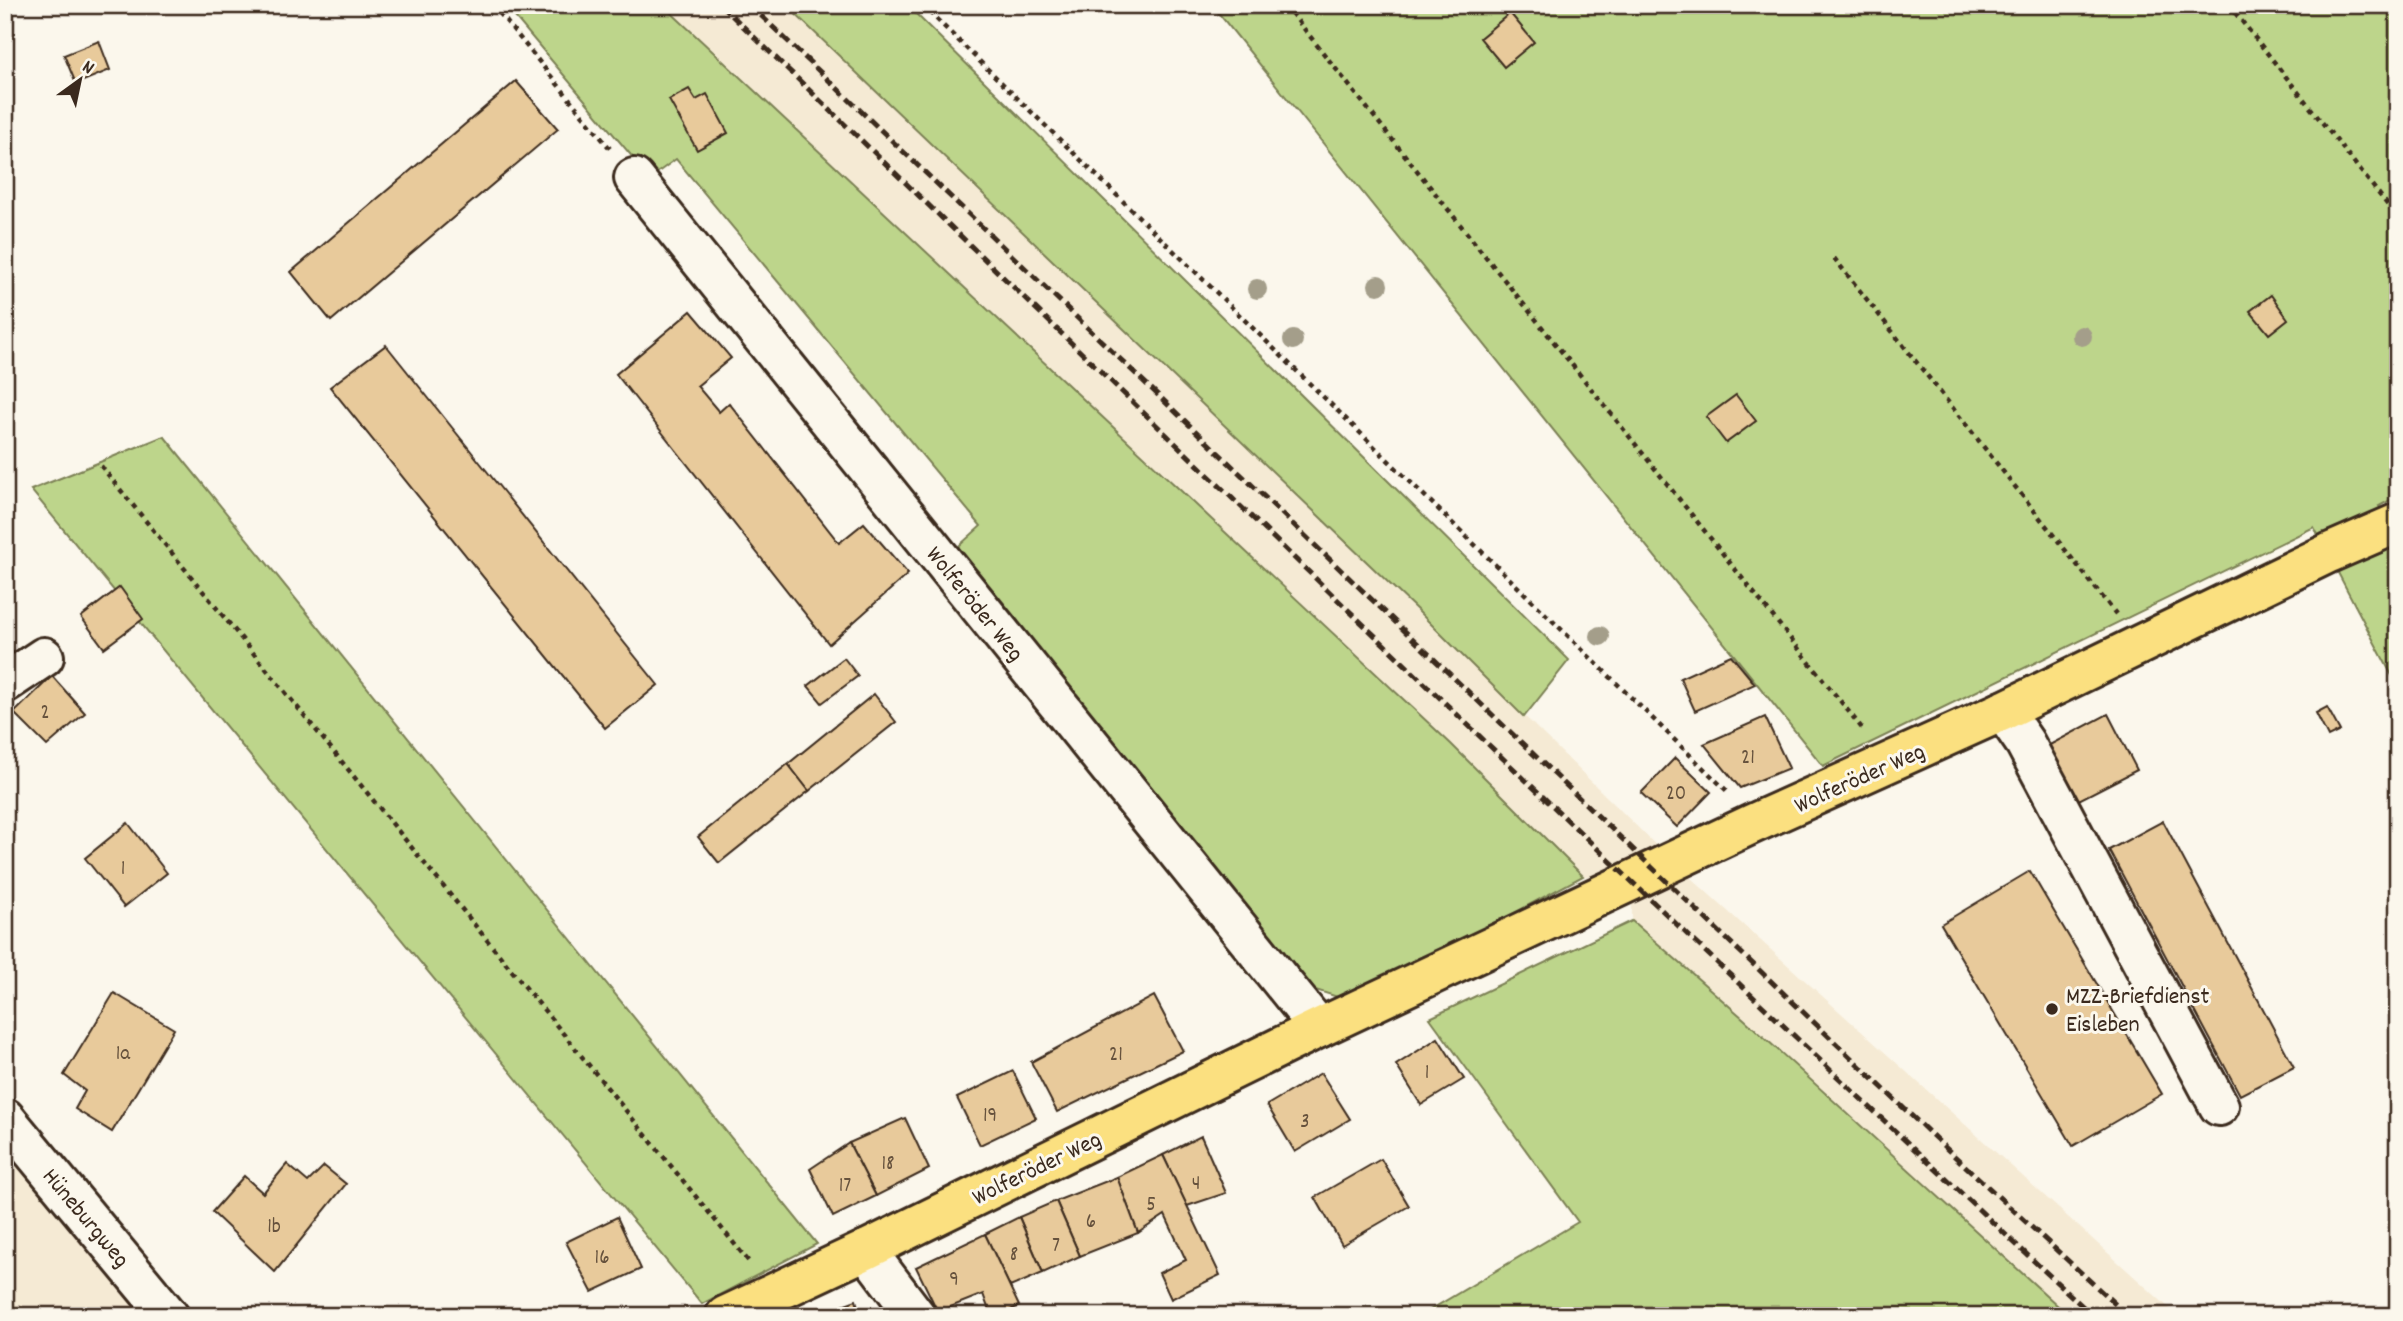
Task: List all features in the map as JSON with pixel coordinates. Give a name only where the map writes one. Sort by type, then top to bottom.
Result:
[{"type":"main road","name":"Wolferöder Weg","points":[[724,1316],[866,1250],[1319,1028],[1752,824],[1890,764],[2329,553],[2398,523]]},
{"type":"street","name":"Wolferöder Weg","points":[[634,178],[1319,1028]]},
{"type":"street","points":[[5,684],[44,657]]},
{"type":"street","points":[[2003,711],[2025,743],[2219,1106]]},
{"type":"street","name":"Hüneburgweg","points":[[5,1118],[169,1316]]},
{"type":"street","points":[[866,1250],[916,1316]]},
{"type":"path","points":[[493,5],[634,178]]},
{"type":"path","points":[[922,5],[1723,785],[1752,824]]},
{"type":"path","points":[[1285,5],[1890,764]]},
{"type":"path","points":[[2228,5],[2398,218]]},
{"type":"path","points":[[1834,258],[2140,646]]},
{"type":"path","points":[[102,466],[774,1292]]},
{"type":"shaded area","points":[[663,5],[786,5],[1417,610],[1672,861],[2178,1316],[2069,1316],[1744,1019],[1632,921],[1632,881],[1583,876],[1451,744]]},
{"type":"shaded area","points":[[5,1140],[148,1316],[5,1316]]},
{"type":"green space","points":[[505,5],[663,5],[1451,744],[1583,876],[1350,1001],[1303,986],[951,553],[981,526],[676,159],[650,178]]},
{"type":"green space","points":[[786,5],[907,5],[1569,660],[1524,717],[1417,610]]},
{"type":"green space","points":[[1212,5],[2398,5],[2398,496],[2379,506],[2398,533],[2398,687],[2314,527],[1823,766]]},
{"type":"green space","points":[[164,436],[817,1244],[702,1304],[31,490]]},
{"type":"green space","points":[[1632,921],[1744,1019],[2069,1316],[1420,1316],[1578,1222],[1430,1018]]},
{"type":"building","points":[[1510,13],[1534,42],[1504,67],[1480,38]]},
{"type":"building","points":[[99,41],[110,70],[76,84],[64,55]]},
{"type":"building","points":[[516,81],[558,129],[331,321],[291,272]]},
{"type":"building","points":[[689,89],[696,100],[707,94],[728,133],[697,150],[669,100]]},
{"type":"building","points":[[2271,295],[2288,319],[2269,334],[2250,311]]},
{"type":"building","points":[[691,311],[731,358],[697,386],[719,412],[729,403],[839,543],[864,523],[908,574],[829,644],[616,374]]},
{"type":"building","points":[[386,345],[658,685],[605,728],[330,387]]},
{"type":"building","points":[[1736,395],[1756,421],[1726,443],[1706,417]]},
{"type":"building","points":[[120,587],[143,619],[104,648],[81,617]]},
{"type":"building","points":[[1731,655],[1755,684],[1695,711],[1680,678]]},
{"type":"building","points":[[844,658],[858,676],[822,703],[808,686]]},
{"type":"building","points":[[52,676],[85,713],[47,746],[14,713]]},
{"type":"building","points":[[874,694],[896,722],[809,791],[788,764]]},
{"type":"building","points":[[2327,707],[2340,731],[2328,737],[2316,713]]},
{"type":"building","points":[[2108,714],[2137,770],[2071,804],[2042,749]]},
{"type":"building","points":[[1765,717],[1789,768],[1740,788],[1704,744]]},
{"type":"building","points":[[1675,758],[1711,792],[1677,827],[1641,793]]},
{"type":"building","points":[[788,764],[809,791],[719,863],[698,837]]},
{"type":"building","points":[[2163,821],[2294,1067],[2240,1095],[2109,850]]},
{"type":"building","points":[[128,823],[167,873],[124,907],[85,858]]},
{"type":"building","name":"MZZ-Briefdienst Eisleben","points":[[2030,871],[2162,1094],[2073,1146],[1941,924]]},
{"type":"building","points":[[114,993],[174,1029],[112,1132],[75,1109],[85,1091],[64,1075]]},
{"type":"building","points":[[1154,996],[1183,1051],[1057,1112],[1031,1062]]},
{"type":"building","points":[[1438,1038],[1464,1079],[1421,1105],[1396,1065]]},
{"type":"building","points":[[1013,1071],[1036,1118],[980,1145],[957,1098]]},
{"type":"building","points":[[1321,1073],[1350,1119],[1295,1152],[1267,1105]]},
{"type":"building","points":[[905,1118],[929,1169],[876,1196],[849,1143]]},
{"type":"building","points":[[1201,1136],[1226,1193],[1187,1206],[1163,1155]]},
{"type":"building","points":[[849,1143],[876,1196],[833,1217],[810,1169]]},
{"type":"building","points":[[1163,1155],[1220,1275],[1171,1299],[1159,1273],[1186,1260],[1165,1215],[1138,1233],[1117,1177]]},
{"type":"building","points":[[1381,1159],[1409,1206],[1342,1245],[1315,1197]]},
{"type":"building","points":[[287,1164],[308,1182],[324,1166],[346,1184],[275,1272],[212,1212],[244,1176],[263,1193]]},
{"type":"building","points":[[1117,1177],[1138,1233],[1080,1256],[1056,1201]]},
{"type":"building","points":[[1056,1201],[1080,1256],[1043,1273],[1019,1217]]},
{"type":"building","points":[[617,1217],[641,1269],[592,1292],[566,1242]]},
{"type":"building","points":[[1019,1217],[1043,1273],[1010,1287],[985,1234]]},
{"type":"building","points":[[985,1234],[1019,1306],[998,1316],[991,1316],[983,1294],[938,1312],[916,1267]]},
{"type":"building","points":[[856,1300],[861,1316],[812,1316]]},
{"type":"railway","points":[[721,5],[1575,828],[2093,1316]]},
{"type":"railway","points":[[750,5],[1936,1139],[2128,1316]]},
{"type":"place","name":"MZZ-Briefdienst Eisleben","points":[[2052,1009]]}]
